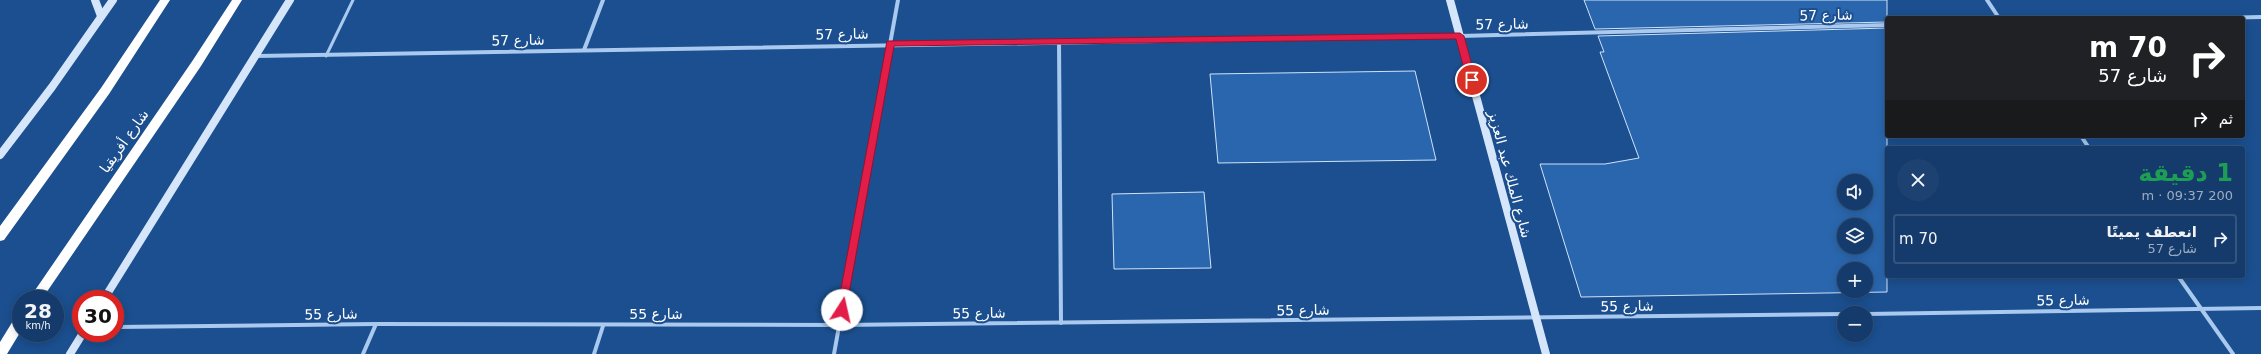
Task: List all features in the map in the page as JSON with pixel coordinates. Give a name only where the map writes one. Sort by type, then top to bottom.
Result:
[{"type":"highway","points":[[0,236],[105,91],[165,0]]},
{"type":"highway","name":"شارع أفريقيا","points":[[41,290],[197,63],[237,0]]},
{"type":"highway","points":[[0,353],[12,334]]},
{"type":"street","points":[[95,0],[101,16]]},
{"type":"street","points":[[0,155],[52,87],[113,0]]},
{"type":"street","points":[[110,290],[290,0]]},
{"type":"street","points":[[584,50],[603,0]]},
{"type":"street","points":[[834,354],[898,0]]},
{"type":"street","name":"شارع الملك عبد العزيز","points":[[1450,0],[1546,354]]},
{"type":"street","points":[[1987,0],[1998,16]]},
{"type":"street","points":[[2245,17],[2261,17]]},
{"type":"street","name":"شارع 57","points":[[254,56],[326,56],[1058,41],[1460,36],[1885,25]]},
{"type":"street","points":[[1058,41],[1061,323]]},
{"type":"street","points":[[2179,278],[2233,354]]},
{"type":"street","name":"شارع 55","points":[[1873,314],[2261,308]]},
{"type":"street","name":"شارع 55","points":[[124,327],[376,324],[603,326],[839,325],[1837,314]]},
{"type":"street","points":[[363,354],[376,324]]},
{"type":"street","points":[[594,354],[603,326]]},
{"type":"street","points":[[70,354],[77,342]]},
{"type":"lane","points":[[326,56],[353,0]]},
{"type":"building","points":[[1584,0],[1887,0],[1887,16],[1885,16],[1885,22],[1595,29]]},
{"type":"building","points":[[1885,28],[1885,138],[1887,138],[1887,146],[1885,146],[1885,278],[1887,278],[1887,292],[1873,292],[1873,262],[1837,262],[1837,293],[1581,297],[1540,164],[1605,164],[1639,158],[1600,52],[1604,52],[1598,36]]},
{"type":"building","points":[[1415,71],[1436,160],[1218,163],[1210,74]]},
{"type":"building","points":[[1204,192],[1211,268],[1114,269],[1112,194]]},
{"type":"route","points":[[842,310],[890,44],[1460,36],[1472,80]]}]
